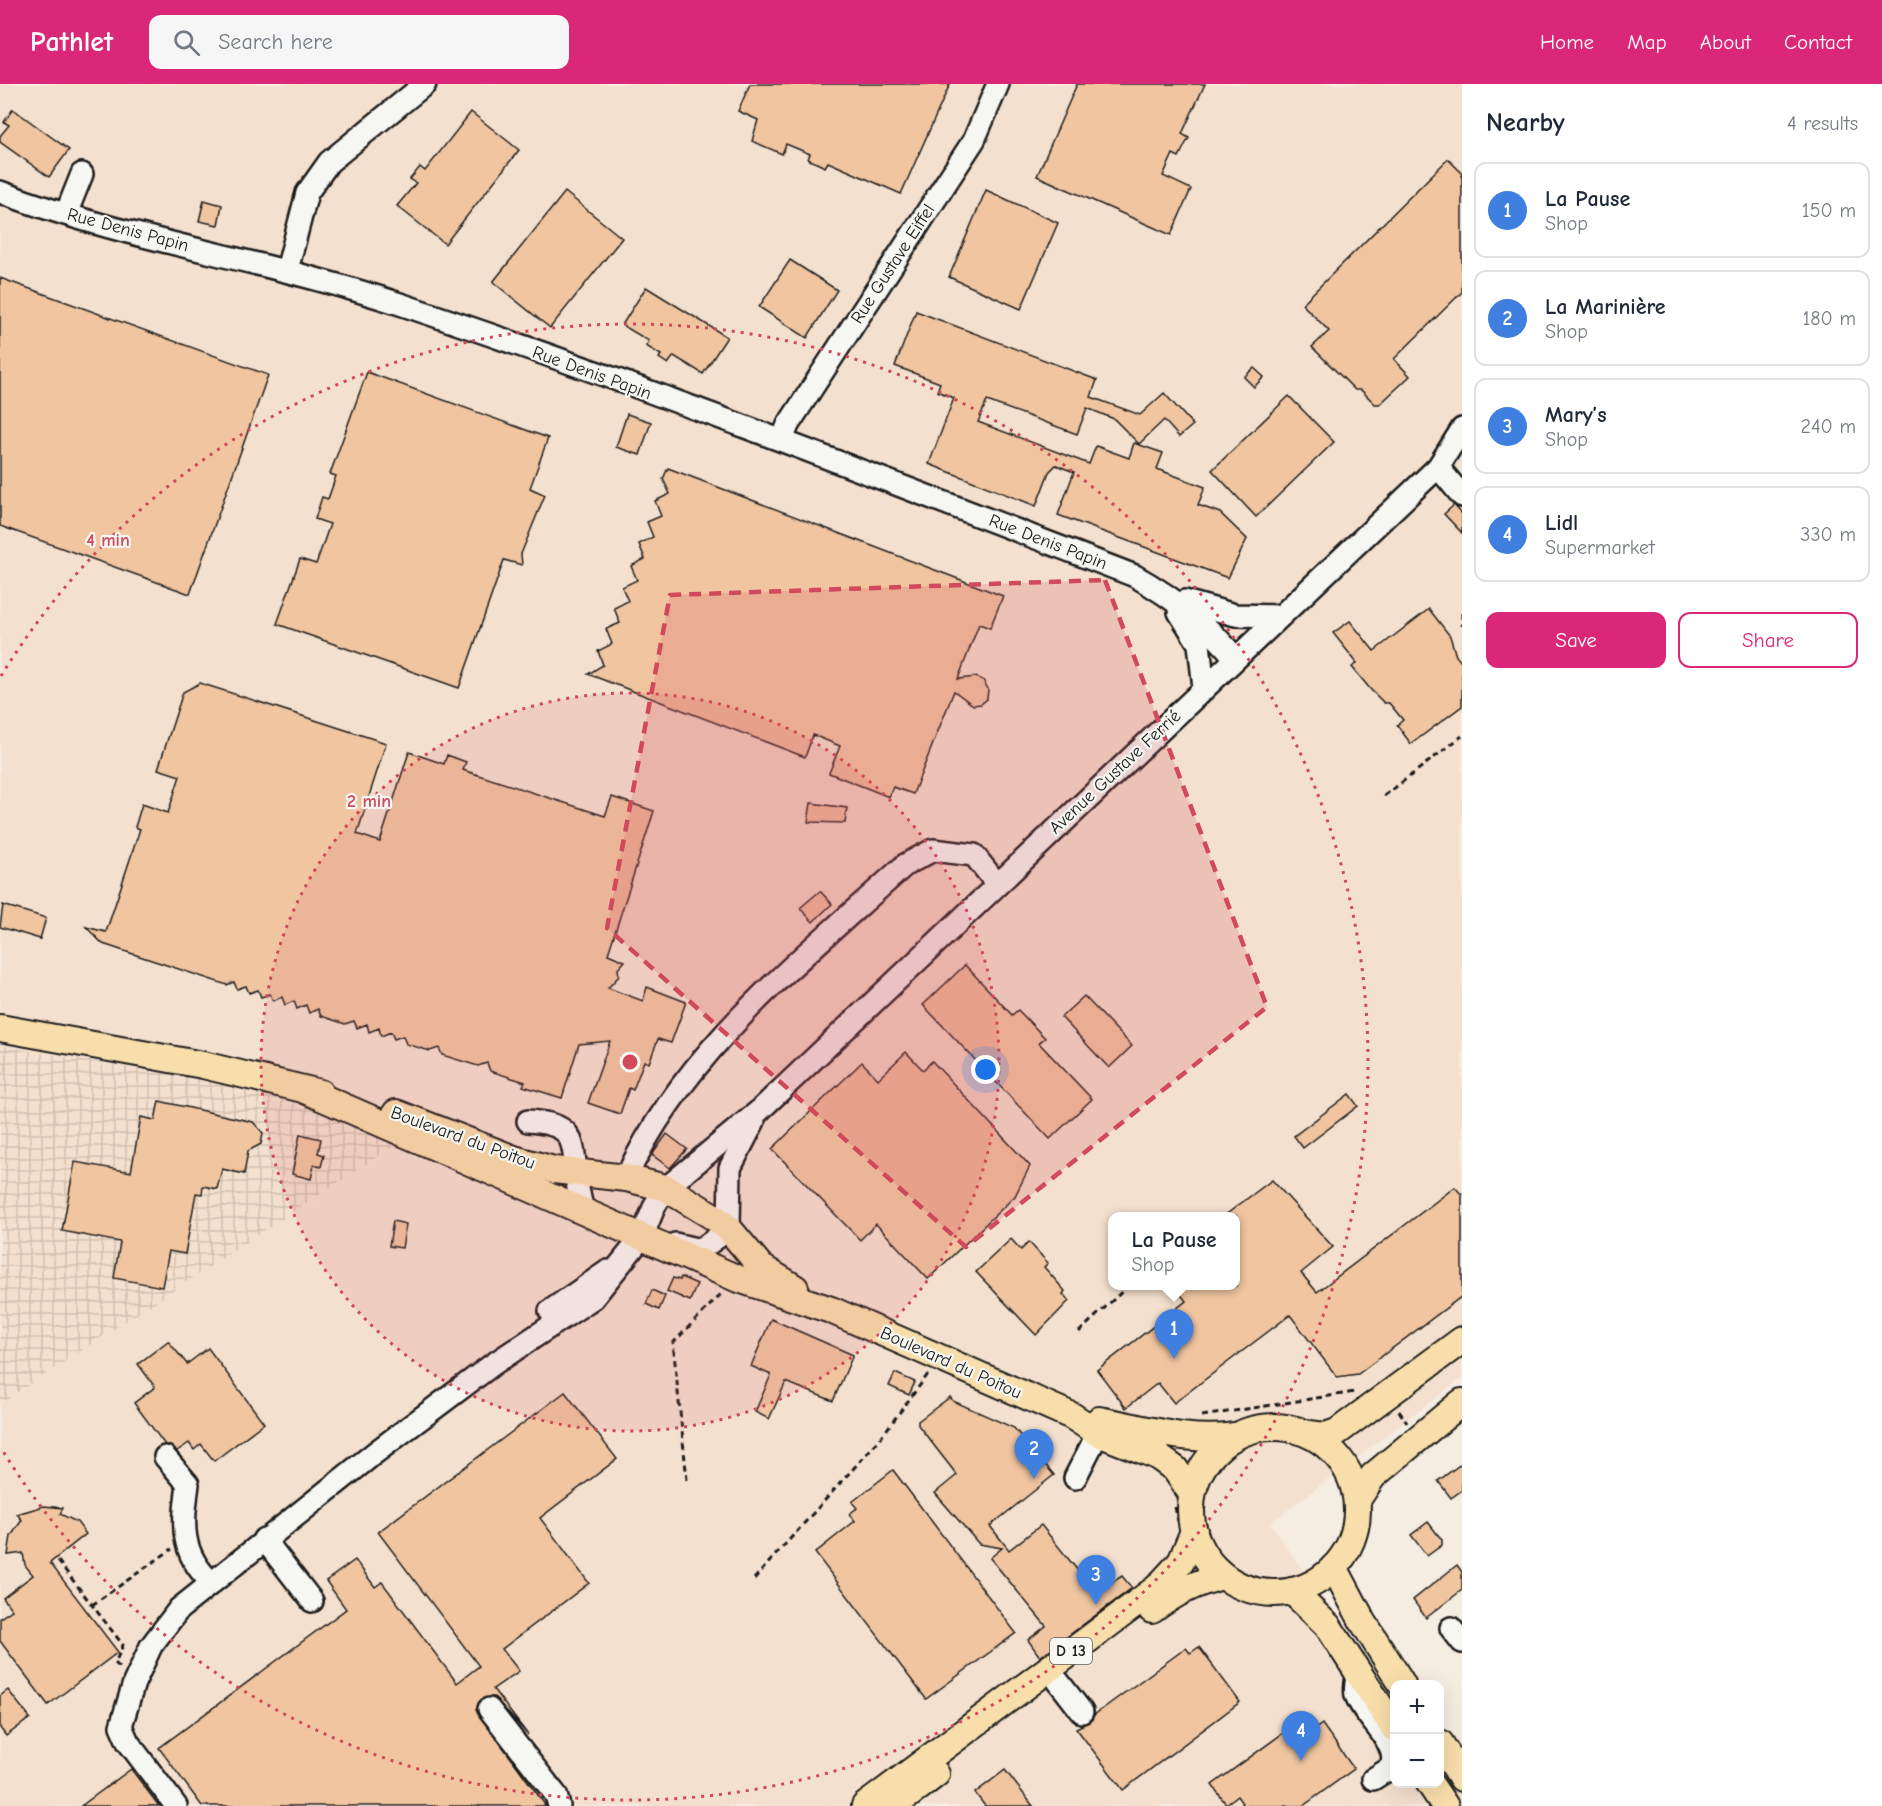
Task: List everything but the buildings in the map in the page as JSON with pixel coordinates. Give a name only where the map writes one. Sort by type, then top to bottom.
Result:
[{"type":"main road","name":"Boulevard du Poitou","points":[[0,1028],[203,1065],[358,1101],[413,1118],[514,1159],[554,1170],[626,1178],[666,1188],[729,1229],[761,1266],[831,1311]]},
{"type":"main road","name":"Boulevard du Poitou","points":[[305,1090],[736,1278],[831,1311],[1072,1416],[1098,1433],[1157,1456],[1175,1469],[1192,1494]]},
{"type":"main road","points":[[1309,1434],[1332,1450],[1349,1473],[1357,1500],[1353,1532],[1348,1547],[1334,1567],[1315,1582],[1292,1590],[1260,1591],[1245,1587],[1223,1576],[1208,1560],[1194,1531],[1191,1513],[1192,1494],[1201,1471],[1216,1450],[1236,1436],[1260,1428],[1285,1427],[1325,1436],[1337,1432],[1462,1340]]},
{"type":"main road","points":[[1357,1500],[1372,1476],[1462,1402]]},
{"type":"main road","name":"Boulevard du Poitou","points":[[1072,1416],[1191,1438],[1208,1440],[1236,1436]]},
{"type":"main road","name":"D 13","points":[[865,1806],[1157,1588],[1181,1562],[1194,1531]]},
{"type":"main road","points":[[1334,1567],[1362,1620],[1400,1680]]},
{"type":"main road","name":"D 13","points":[[894,1806],[998,1724],[1172,1594],[1198,1582],[1223,1576]]},
{"type":"main road","points":[[1292,1590],[1328,1626],[1390,1720]]},
{"type":"main road","points":[[1444,1749],[1462,1778]]},
{"type":"main road","points":[[1433,1788],[1444,1806]]},
{"type":"street","points":[[287,270],[307,193],[329,162],[425,84]]},
{"type":"street","name":"Rue Gustave Eiffel","points":[[782,440],[788,425],[974,140],[998,84]]},
{"type":"street","points":[[66,214],[82,174]]},
{"type":"street","name":"Rue Denis Papin","points":[[0,192],[126,232],[287,270],[410,308],[782,440],[1135,576],[1170,596],[1210,610],[1234,615],[1280,616]]},
{"type":"street","name":"Avenue Gustave Ferrié","points":[[666,1188],[760,1110],[1438,468],[1462,429]]},
{"type":"street","points":[[1438,468],[1462,496]]},
{"type":"street","name":"Rue Denis Papin","points":[[1170,596],[1221,641],[1235,658]]},
{"type":"street","name":"Rue Denis Papin","points":[[1170,596],[1199,644],[1204,688]]},
{"type":"street","points":[[626,1178],[640,1148],[680,1087],[735,1022],[905,865],[933,850],[974,855],[997,884]]},
{"type":"street","name":"Avenue Gustave Ferrié","points":[[729,1229],[730,1168],[760,1110]]},
{"type":"street","points":[[528,1121],[548,1123],[570,1137],[576,1152],[576,1172],[583,1211]]},
{"type":"street","points":[[176,1806],[128,1742],[121,1726],[134,1683],[151,1646],[165,1625],[211,1582],[264,1539],[492,1365],[548,1313],[585,1284],[619,1264],[650,1240],[655,1205],[666,1188]]},
{"type":"street","points":[[650,1240],[700,1250],[729,1229]]},
{"type":"street","points":[[1075,1478],[1098,1433]]},
{"type":"street","points":[[165,1457],[188,1484],[182,1525],[193,1559],[211,1582]]},
{"type":"street","points":[[264,1539],[312,1601]]},
{"type":"street","points":[[1358,1671],[1355,1695],[1389,1746],[1394,1760],[1392,1767],[1373,1779]]},
{"type":"street","points":[[1058,1681],[1082,1712]]},
{"type":"street","points":[[489,1709],[555,1795],[559,1806]]},
{"type":"path","points":[[1462,613],[1462,626]]},
{"type":"path","points":[[1384,796],[1462,736]]},
{"type":"path","points":[[687,1480],[673,1343],[736,1278]]},
{"type":"path","points":[[1079,1332],[1124,1290]]},
{"type":"path","points":[[754,1579],[823,1505],[879,1440],[927,1375],[943,1359]]},
{"type":"path","points":[[1197,1424],[1202,1416],[1362,1391]]},
{"type":"path","points":[[92,1605],[186,1539]]},
{"type":"path","points":[[58,1561],[123,1645],[115,1663],[134,1683]]},
{"type":"highlighted area","points":[[1105,580],[1267,1007],[966,1247],[607,928],[670,595]]},
{"type":"shaded area","points":[[0,84],[1462,84],[1462,1378],[1270,1523],[1390,1695],[1390,1788],[1444,1788],[1444,1758],[1462,1744],[1462,1806],[0,1806],[0,1404],[400,1141],[264,1090],[0,1046]]},
{"type":"shaded area","points":[[0,1046],[264,1090],[401,1141],[0,1404]]},
{"type":"place","name":"La Pause","points":[[1174,1359]]},
{"type":"place","name":"La Marinière","points":[[1034,1479]]},
{"type":"place","name":"Mary’s","points":[[1096,1605]]},
{"type":"place","name":"Lidl","points":[[1301,1761]]}]
